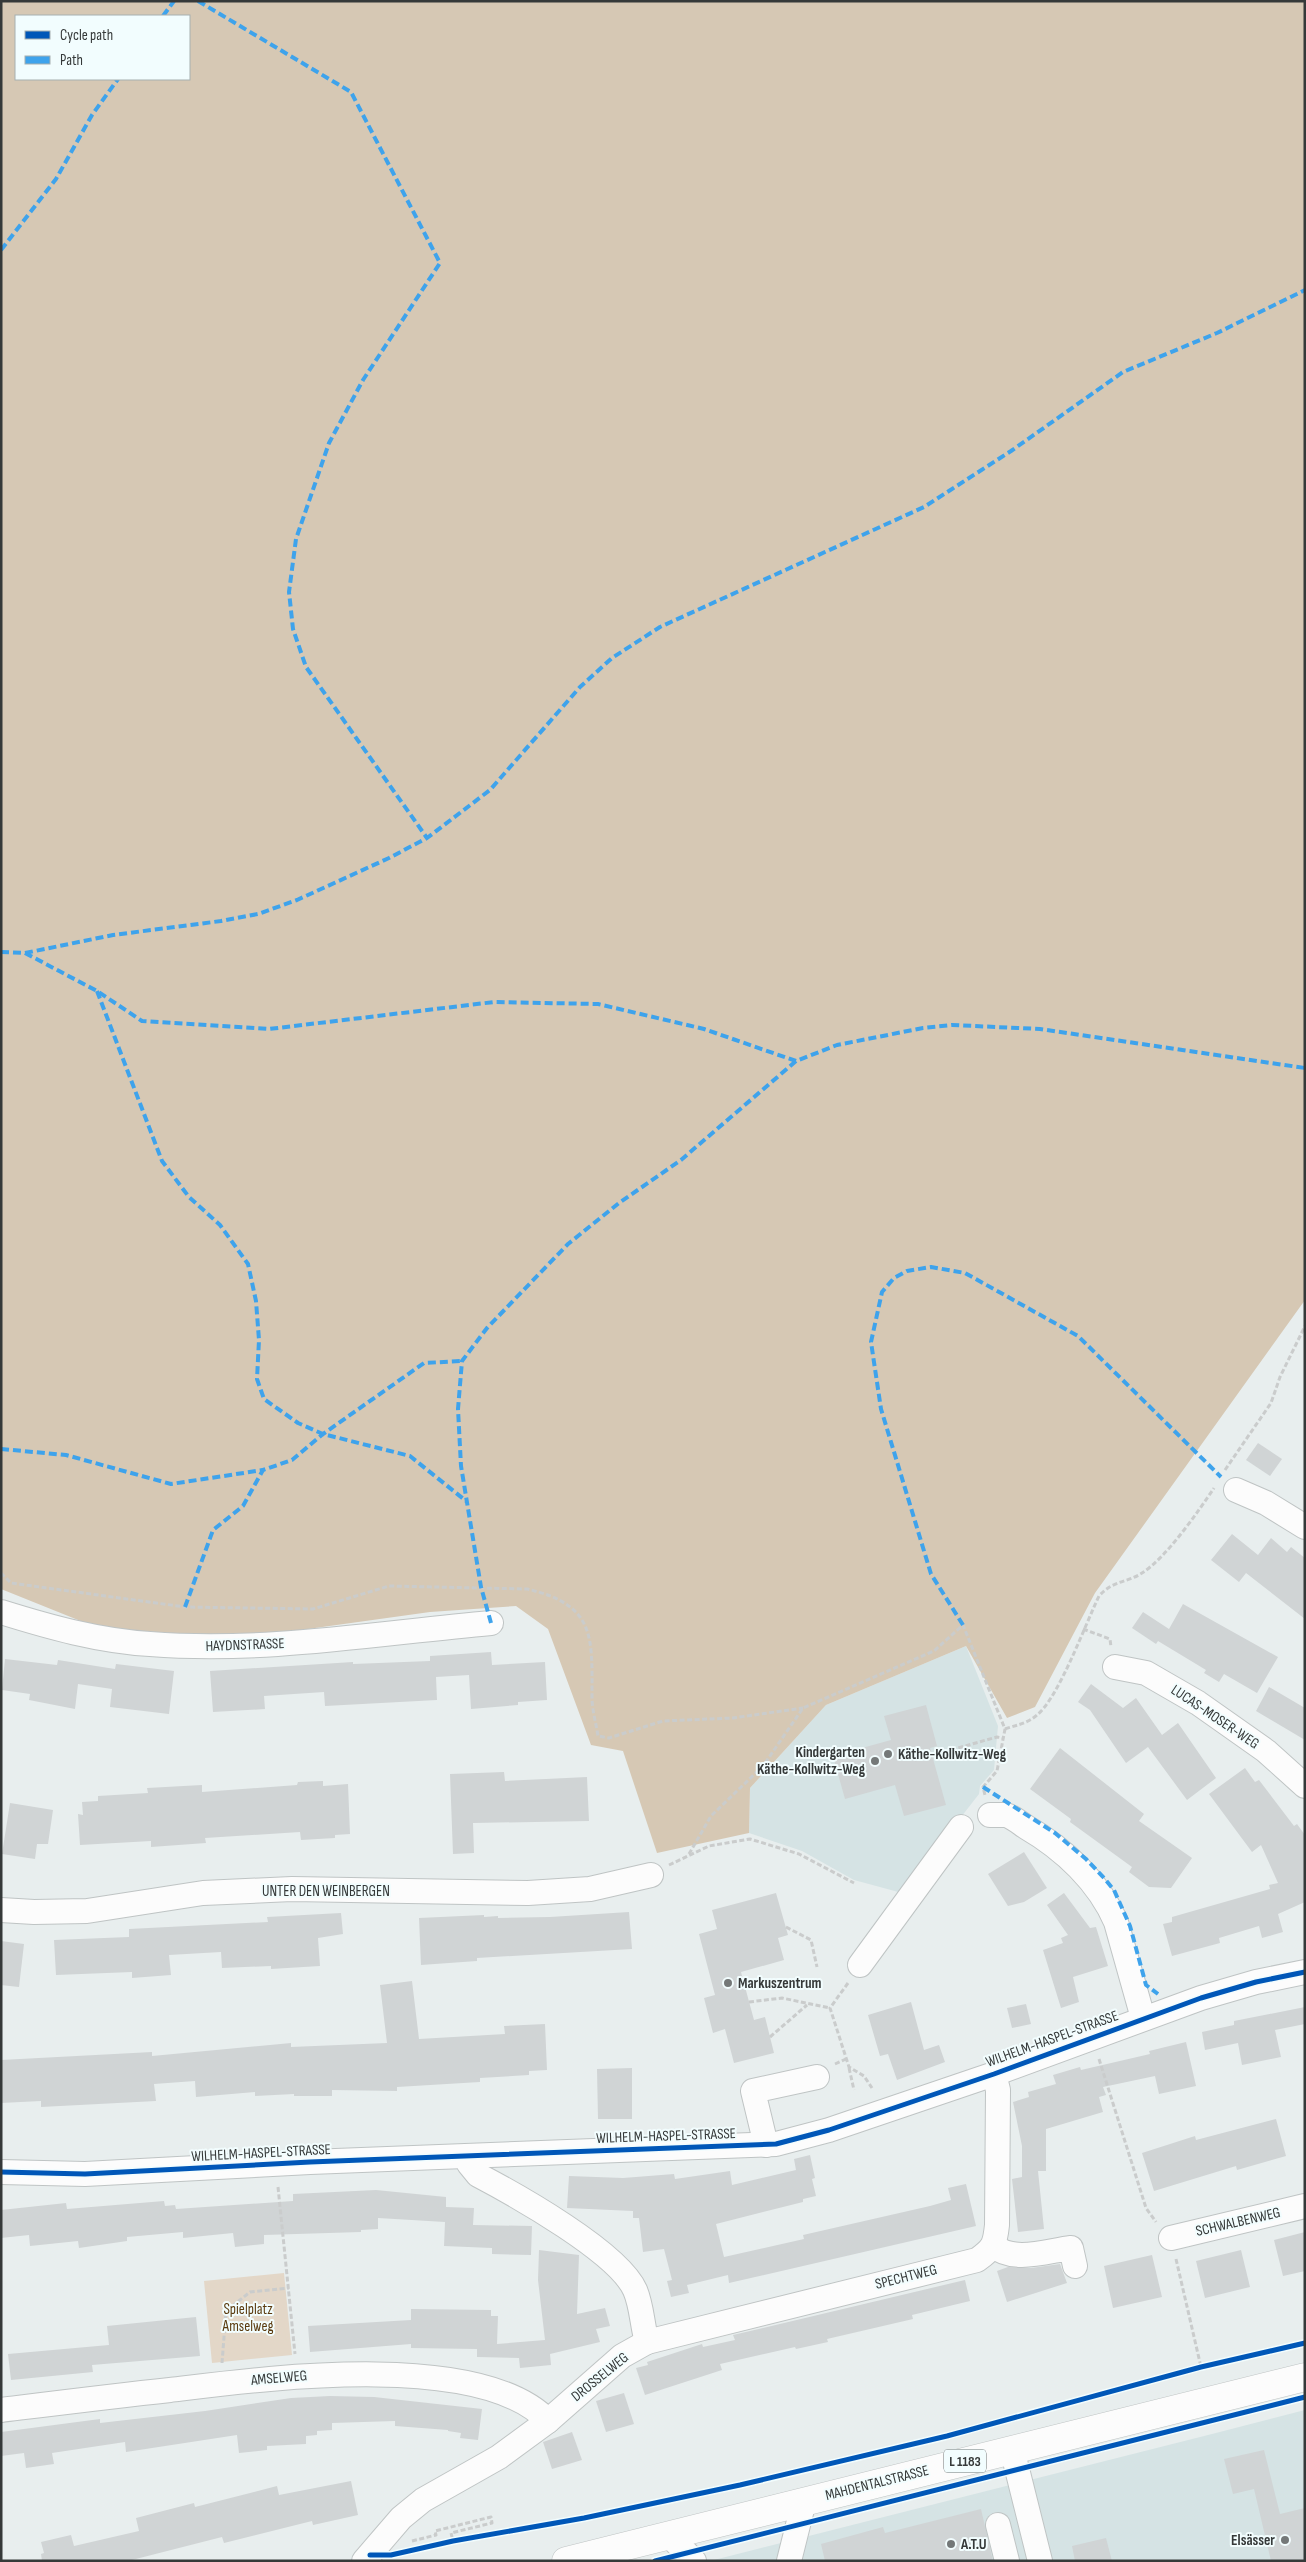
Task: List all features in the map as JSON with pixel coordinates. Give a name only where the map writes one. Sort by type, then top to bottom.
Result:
[{"type":"main road","name":"MAHDENTALSTRASSE","points":[[566,2561],[618,2553],[669,2535],[1305,2377]]},
{"type":"street","points":[[1229,1483],[1305,1527]]},
{"type":"street","name":"HAYDNSTRASSE","points":[[1,1612],[86,1634],[148,1644],[212,1648],[264,1646],[491,1623]]},
{"type":"street","name":"LUCAS-MOSER-WEG","points":[[1115,1666],[1146,1673],[1198,1703],[1266,1751],[1305,1786]]},
{"type":"street","points":[[990,1815],[1007,1816],[1034,1832],[1092,1881],[1110,1907],[1116,1922],[1143,2018]]},
{"type":"street","points":[[860,1965],[961,1827]]},
{"type":"street","name":"UNTER DEN WEINBERGEN","points":[[1,1910],[34,1912],[87,1911],[203,1893],[292,1889],[528,1893],[590,1889],[651,1875]]},
{"type":"street","name":"WILHELM-HASPEL-STRASSE","points":[[1,2172],[85,2174],[276,2164],[766,2145],[829,2130],[994,2074],[1143,2018],[1256,1982],[1305,1972]]},
{"type":"street","points":[[994,2074],[998,2100],[997,2225],[994,2246],[1002,2253],[1013,2255],[1071,2248],[1075,2266]]},
{"type":"street","points":[[766,2145],[753,2091],[816,2077]]},
{"type":"street","points":[[468,2156],[469,2164],[478,2176],[573,2231],[624,2274],[634,2288],[641,2307],[647,2342]]},
{"type":"street","name":"SCHWALBENWEG","points":[[1171,2238],[1305,2206]]},
{"type":"street","name":"SPECHTWEG","points":[[647,2342],[977,2260],[994,2246]]},
{"type":"street","name":"DROSSELWEG","points":[[364,2561],[401,2518],[423,2500],[499,2456],[548,2421],[622,2356],[647,2342]]},
{"type":"street","name":"AMSELWEG","points":[[1,2410],[298,2375],[390,2375],[437,2378],[488,2388],[507,2395],[541,2413],[548,2421]]},
{"type":"street","points":[[1012,2449],[1040,2561]]},
{"type":"street","points":[[789,2561],[804,2501]]},
{"type":"street","points":[[998,2525],[1007,2561]]},
{"type":"street","points":[[669,2535],[694,2561]]},
{"type":"path","points":[[1229,1483],[1271,1403],[1280,1377],[1305,1326]]},
{"type":"path","points":[[1005,1729],[1025,1724],[1043,1709],[1063,1674],[1082,1629],[1099,1596],[1108,1586],[1142,1573],[1167,1550],[1202,1506]]},
{"type":"path","points":[[1,1573],[12,1583],[186,1607],[314,1609],[389,1586],[527,1589],[546,1594],[561,1601],[583,1620],[590,1634],[593,1667],[592,1700],[598,1736],[609,1738],[662,1721],[733,1718],[803,1708],[934,1652],[963,1625],[1005,1729],[998,1772],[983,1787],[990,1815]]},
{"type":"path","points":[[1082,1629],[1110,1639],[1115,1666]]},
{"type":"path","points":[[796,1708],[798,1714]]},
{"type":"path","points":[[689,1854],[711,1816],[763,1766],[803,1708]]},
{"type":"path","points":[[915,1760],[997,1737],[1003,1738]]},
{"type":"path","points":[[651,1875],[689,1854],[709,1846],[750,1840],[799,1854],[854,1883]]},
{"type":"path","points":[[786,1927],[811,1940],[817,1967]]},
{"type":"path","points":[[830,2008],[860,1965]]},
{"type":"path","points":[[749,2002],[782,1998],[808,2005],[830,2008]]},
{"type":"path","points":[[770,2036],[808,2005]]},
{"type":"path","points":[[830,2008],[854,2090]]},
{"type":"path","points":[[1093,2038],[1149,2216],[1171,2238],[1201,2367]]},
{"type":"path","points":[[839,2063],[846,2059]]},
{"type":"path","points":[[849,2068],[864,2076],[872,2088]]},
{"type":"path","points":[[276,2164],[298,2375]]},
{"type":"path","points":[[220,2384],[226,2311],[250,2292],[289,2288]]},
{"type":"path","points":[[403,2543],[436,2535],[435,2531],[491,2517],[492,2523],[451,2533],[453,2541]]},
{"type":"shaded area","points":[[1,1],[1305,1],[1305,1300],[1095,1593],[1035,1707],[1007,1718],[966,1646],[826,1705],[750,1788],[749,1833],[657,1853],[623,1751],[591,1745],[548,1629],[516,1606],[430,1612],[243,1638],[98,1628],[1,1589]]},
{"type":"shaded area","name":"Käthe-Kollwitz-Weg","points":[[966,1646],[998,1726],[994,1770],[980,1786],[979,1794],[902,1893],[854,1880],[802,1851],[749,1833],[750,1788],[826,1705]]},
{"type":"shaded area","points":[[1305,2410],[1305,2561],[710,2561],[1212,2434]]},
{"type":"green space","name":"Spielplatz Amselweg","points":[[284,2273],[292,2355],[212,2363],[204,2281]]},
{"type":"building","points":[[1258,1443],[1282,1459],[1270,1476],[1246,1460]]},
{"type":"building","points":[[1232,1534],[1258,1555],[1271,1538],[1287,1552],[1291,1547],[1305,1558],[1305,1619],[1246,1573],[1239,1582],[1211,1560]]},
{"type":"building","points":[[1183,1604],[1278,1657],[1257,1693],[1224,1674],[1219,1682],[1204,1673],[1206,1670],[1158,1641],[1156,1644],[1132,1628],[1143,1612],[1169,1629]]},
{"type":"building","points":[[491,1652],[492,1665],[545,1662],[547,1700],[518,1702],[518,1705],[471,1709],[469,1675],[436,1677],[437,1700],[325,1706],[324,1692],[264,1696],[265,1709],[213,1712],[210,1671],[353,1662],[353,1664],[430,1661],[430,1656]]},
{"type":"building","points":[[5,1659],[57,1665],[58,1660],[115,1669],[116,1664],[174,1671],[169,1714],[110,1707],[112,1689],[78,1684],[75,1709],[29,1700],[30,1694],[2,1690]]},
{"type":"building","points":[[1091,1684],[1123,1708],[1136,1698],[1162,1735],[1178,1723],[1216,1778],[1187,1800],[1148,1747],[1126,1763],[1090,1710],[1078,1702]]},
{"type":"building","points":[[1269,1687],[1305,1708],[1305,1740],[1256,1711]]},
{"type":"building","name":"Kindergarten Käthe-Kollwitz-Weg","points":[[926,1705],[937,1746],[930,1748],[946,1805],[904,1816],[895,1785],[845,1799],[833,1756],[891,1740],[884,1716]]},
{"type":"building","points":[[1060,1748],[1144,1814],[1139,1821],[1192,1858],[1171,1888],[1149,1887],[1129,1872],[1132,1867],[1070,1822],[1071,1819],[1030,1789]]},
{"type":"building","points":[[1245,1768],[1255,1782],[1259,1780],[1294,1826],[1297,1824],[1305,1835],[1305,1902],[1278,1914],[1283,1932],[1262,1938],[1259,1926],[1219,1938],[1220,1943],[1172,1956],[1163,1924],[1172,1922],[1172,1917],[1270,1889],[1269,1885],[1278,1883],[1261,1845],[1252,1852],[1209,1794]]},
{"type":"building","points":[[504,1772],[505,1781],[587,1777],[589,1821],[473,1823],[474,1853],[453,1854],[450,1774]]},
{"type":"building","points":[[323,1781],[323,1786],[348,1784],[350,1834],[335,1835],[335,1838],[301,1840],[300,1832],[205,1838],[206,1843],[151,1847],[151,1841],[80,1845],[78,1814],[83,1815],[82,1802],[98,1801],[98,1796],[148,1793],[147,1788],[202,1785],[202,1792],[297,1785],[298,1782]]},
{"type":"building","points":[[10,1803],[53,1810],[48,1844],[37,1844],[35,1859],[2,1854]]},
{"type":"building","points":[[1024,1852],[1047,1888],[1024,1902],[1008,1906],[988,1874]]},
{"type":"building","name":"Markuszentrum","points":[[776,1893],[788,1935],[778,1938],[784,1960],[741,1972],[754,2020],[765,2017],[774,2053],[734,2063],[725,2029],[713,2033],[704,1998],[715,1995],[699,1934],[717,1929],[712,1910]]},
{"type":"building","points":[[1064,1893],[1090,1928],[1096,1927],[1108,1966],[1073,1977],[1079,2002],[1061,2008],[1043,1950],[1063,1943],[1061,1938],[1068,1935],[1047,1905]]},
{"type":"building","points":[[629,1912],[632,1949],[477,1958],[477,1961],[421,1965],[419,1918],[484,1915],[484,1917],[498,1916],[498,1918],[550,1917]]},
{"type":"building","points":[[341,1913],[343,1934],[318,1938],[320,1966],[271,1969],[271,1966],[222,1968],[221,1952],[169,1955],[171,1975],[132,1978],[132,1972],[56,1975],[54,1940],[129,1937],[129,1929],[268,1922],[267,1917]]},
{"type":"building","points":[[1,1941],[24,1944],[19,1987],[1,1985]]},
{"type":"building","points":[[412,1981],[419,2039],[505,2034],[504,2026],[545,2024],[547,2070],[529,2071],[529,2075],[480,2078],[480,2082],[397,2087],[397,2091],[332,2090],[332,2096],[294,2096],[294,2094],[255,2096],[255,2092],[196,2097],[195,2081],[154,2084],[156,2101],[41,2107],[41,2101],[1,2103],[1,2060],[152,2052],[152,2056],[291,2043],[291,2047],[387,2043],[380,1985]]},
{"type":"building","points":[[911,2002],[924,2050],[939,2045],[945,2062],[897,2080],[888,2054],[880,2056],[868,2015]]},
{"type":"building","points":[[1026,2004],[1031,2024],[1012,2028],[1007,2008]]},
{"type":"building","points":[[1305,2007],[1305,2024],[1275,2030],[1281,2057],[1242,2065],[1238,2043],[1205,2050],[1202,2032],[1234,2025],[1234,2021]]},
{"type":"building","points":[[1186,2042],[1196,2086],[1159,2094],[1155,2076],[1103,2087],[1106,2095],[1099,2097],[1103,2112],[1046,2129],[1046,2171],[1038,2171],[1044,2229],[1018,2232],[1012,2179],[1022,2177],[1022,2146],[1013,2102],[1029,2097],[1028,2092],[1056,2084],[1053,2075],[1080,2067],[1081,2070],[1150,2054],[1149,2051]]},
{"type":"building","points":[[632,2068],[632,2119],[598,2119],[597,2069]]},
{"type":"building","points":[[1276,2119],[1286,2156],[1237,2170],[1236,2166],[1154,2191],[1142,2153],[1195,2136],[1196,2140]]},
{"type":"building","points":[[810,2155],[815,2178],[812,2179],[816,2196],[803,2199],[803,2202],[716,2224],[724,2257],[804,2239],[803,2235],[951,2200],[948,2188],[966,2184],[976,2226],[729,2283],[728,2275],[687,2285],[689,2293],[671,2297],[667,2281],[672,2280],[664,2249],[643,2252],[639,2218],[633,2218],[633,2211],[567,2208],[569,2176],[623,2178],[674,2174],[675,2179],[730,2171],[732,2185],[796,2170],[794,2159]]},
{"type":"building","points":[[376,2190],[446,2197],[446,2207],[474,2208],[473,2225],[532,2226],[531,2255],[492,2254],[492,2248],[444,2246],[445,2222],[378,2218],[378,2229],[361,2230],[361,2232],[264,2235],[264,2244],[235,2247],[233,2233],[183,2238],[183,2232],[127,2237],[127,2241],[79,2248],[78,2241],[30,2246],[29,2235],[1,2238],[1,2210],[66,2203],[67,2209],[164,2201],[165,2206],[175,2205],[176,2209],[293,2201],[293,2194]]},
{"type":"building","points":[[1305,2232],[1305,2271],[1283,2276],[1274,2240]]},
{"type":"building","points":[[539,2250],[579,2255],[577,2314],[605,2308],[610,2326],[596,2329],[600,2342],[550,2354],[551,2365],[520,2368],[519,2358],[477,2357],[477,2349],[411,2348],[411,2344],[310,2352],[308,2326],[411,2320],[411,2309],[491,2310],[491,2316],[498,2316],[497,2344],[545,2340],[538,2280]]},
{"type":"building","points":[[1241,2250],[1250,2287],[1205,2298],[1196,2261]]},
{"type":"building","points":[[1152,2255],[1162,2297],[1113,2308],[1104,2266]]},
{"type":"building","points":[[1060,2264],[1067,2283],[1007,2302],[997,2271],[1008,2267],[1031,2268]]},
{"type":"building","points":[[965,2280],[970,2301],[912,2315],[913,2319],[827,2339],[828,2342],[796,2349],[795,2347],[720,2364],[722,2370],[645,2395],[636,2368],[648,2365],[647,2362],[702,2344],[703,2347],[735,2340],[733,2335]]},
{"type":"building","points":[[196,2317],[200,2356],[92,2365],[93,2372],[11,2380],[8,2354],[109,2345],[107,2326]]},
{"type":"building","points":[[624,2393],[634,2424],[606,2432],[596,2401]]},
{"type":"building","points":[[330,2396],[374,2397],[482,2409],[478,2440],[460,2438],[461,2433],[448,2430],[395,2426],[395,2421],[332,2423],[332,2430],[317,2431],[317,2435],[306,2436],[306,2444],[267,2446],[267,2450],[239,2453],[237,2435],[126,2452],[125,2442],[52,2453],[54,2464],[26,2468],[24,2453],[1,2456],[1,2432],[100,2419],[100,2423],[205,2411],[291,2398]]},
{"type":"building","points":[[572,2432],[582,2460],[552,2469],[543,2442]]},
{"type":"building","points":[[1264,2450],[1280,2514],[1305,2508],[1305,2561],[1271,2561],[1254,2489],[1233,2494],[1224,2459]]},
{"type":"building","points":[[351,2481],[358,2515],[313,2525],[312,2521],[224,2543],[222,2537],[128,2561],[42,2561],[41,2554],[44,2553],[41,2542],[71,2535],[74,2546],[139,2531],[136,2518],[194,2503],[195,2507],[277,2486],[279,2495]]},
{"type":"building","points":[[981,2509],[993,2561],[825,2561],[821,2544],[883,2527],[885,2533]]},
{"type":"building","points":[[1106,2538],[1112,2561],[1075,2561],[1072,2546]]},
{"type":"marked path","points":[[164,15],[174,1]]},
{"type":"marked path","points":[[198,1],[351,92],[440,263],[363,380],[329,443],[296,539],[289,592],[293,629],[306,667],[427,838]]},
{"type":"marked path","points":[[1,250],[56,179],[92,115],[117,80]]},
{"type":"marked path","points":[[1,952],[25,953],[113,935],[221,921],[258,914],[297,900],[389,858],[427,838],[490,790],[580,687],[612,658],[660,627],[924,507],[1011,451],[1123,372],[1217,333],[1305,290]]},
{"type":"marked path","points":[[25,953],[97,991],[142,1021],[269,1029],[494,1002],[598,1004],[704,1029],[796,1061]]},
{"type":"marked path","points":[[97,991],[162,1161],[189,1197],[220,1225],[248,1264],[256,1301],[259,1340],[257,1379],[264,1399],[298,1423],[323,1434],[410,1456],[466,1501]]},
{"type":"marked path","points":[[491,1623],[481,1587],[461,1466],[458,1409],[462,1361],[487,1328],[568,1244],[619,1203],[681,1160],[796,1061],[837,1045],[923,1028],[952,1025],[1040,1029],[1305,1068]]},
{"type":"marked path","points":[[963,1625],[931,1574],[881,1409],[871,1342],[882,1292],[894,1278],[907,1271],[931,1267],[965,1273],[1078,1336],[1221,1477]]},
{"type":"marked path","points":[[185,1607],[213,1530],[243,1506],[263,1470],[292,1460],[323,1434],[424,1363],[462,1361]]},
{"type":"marked path","points":[[1,1449],[66,1455],[171,1484],[263,1470]]},
{"type":"marked path","points":[[983,1787],[1055,1833],[1086,1859],[1104,1878],[1114,1890],[1130,1926],[1146,1985],[1158,1994]]},
{"type":"cycle path","points":[[1,2172],[85,2174],[310,2162],[776,2144],[829,2130],[994,2074],[1201,1998],[1256,1982],[1305,1972]]},
{"type":"cycle path","points":[[370,2555],[391,2555],[453,2541],[584,2518],[740,2485],[947,2436],[1201,2367],[1305,2343]]},
{"type":"cycle path","points":[[655,2561],[1305,2397]]},
{"type":"place","name":"Käthe-Kollwitz-Weg","points":[[888,1754]]},
{"type":"place","name":"Kindergarten Käthe-Kollwitz-Weg","points":[[875,1761]]},
{"type":"place","name":"Markuszentrum","points":[[728,1983]]},
{"type":"place","name":"Elsässer","points":[[1285,2540]]},
{"type":"place","name":"A.T.U","points":[[951,2544]]}]
